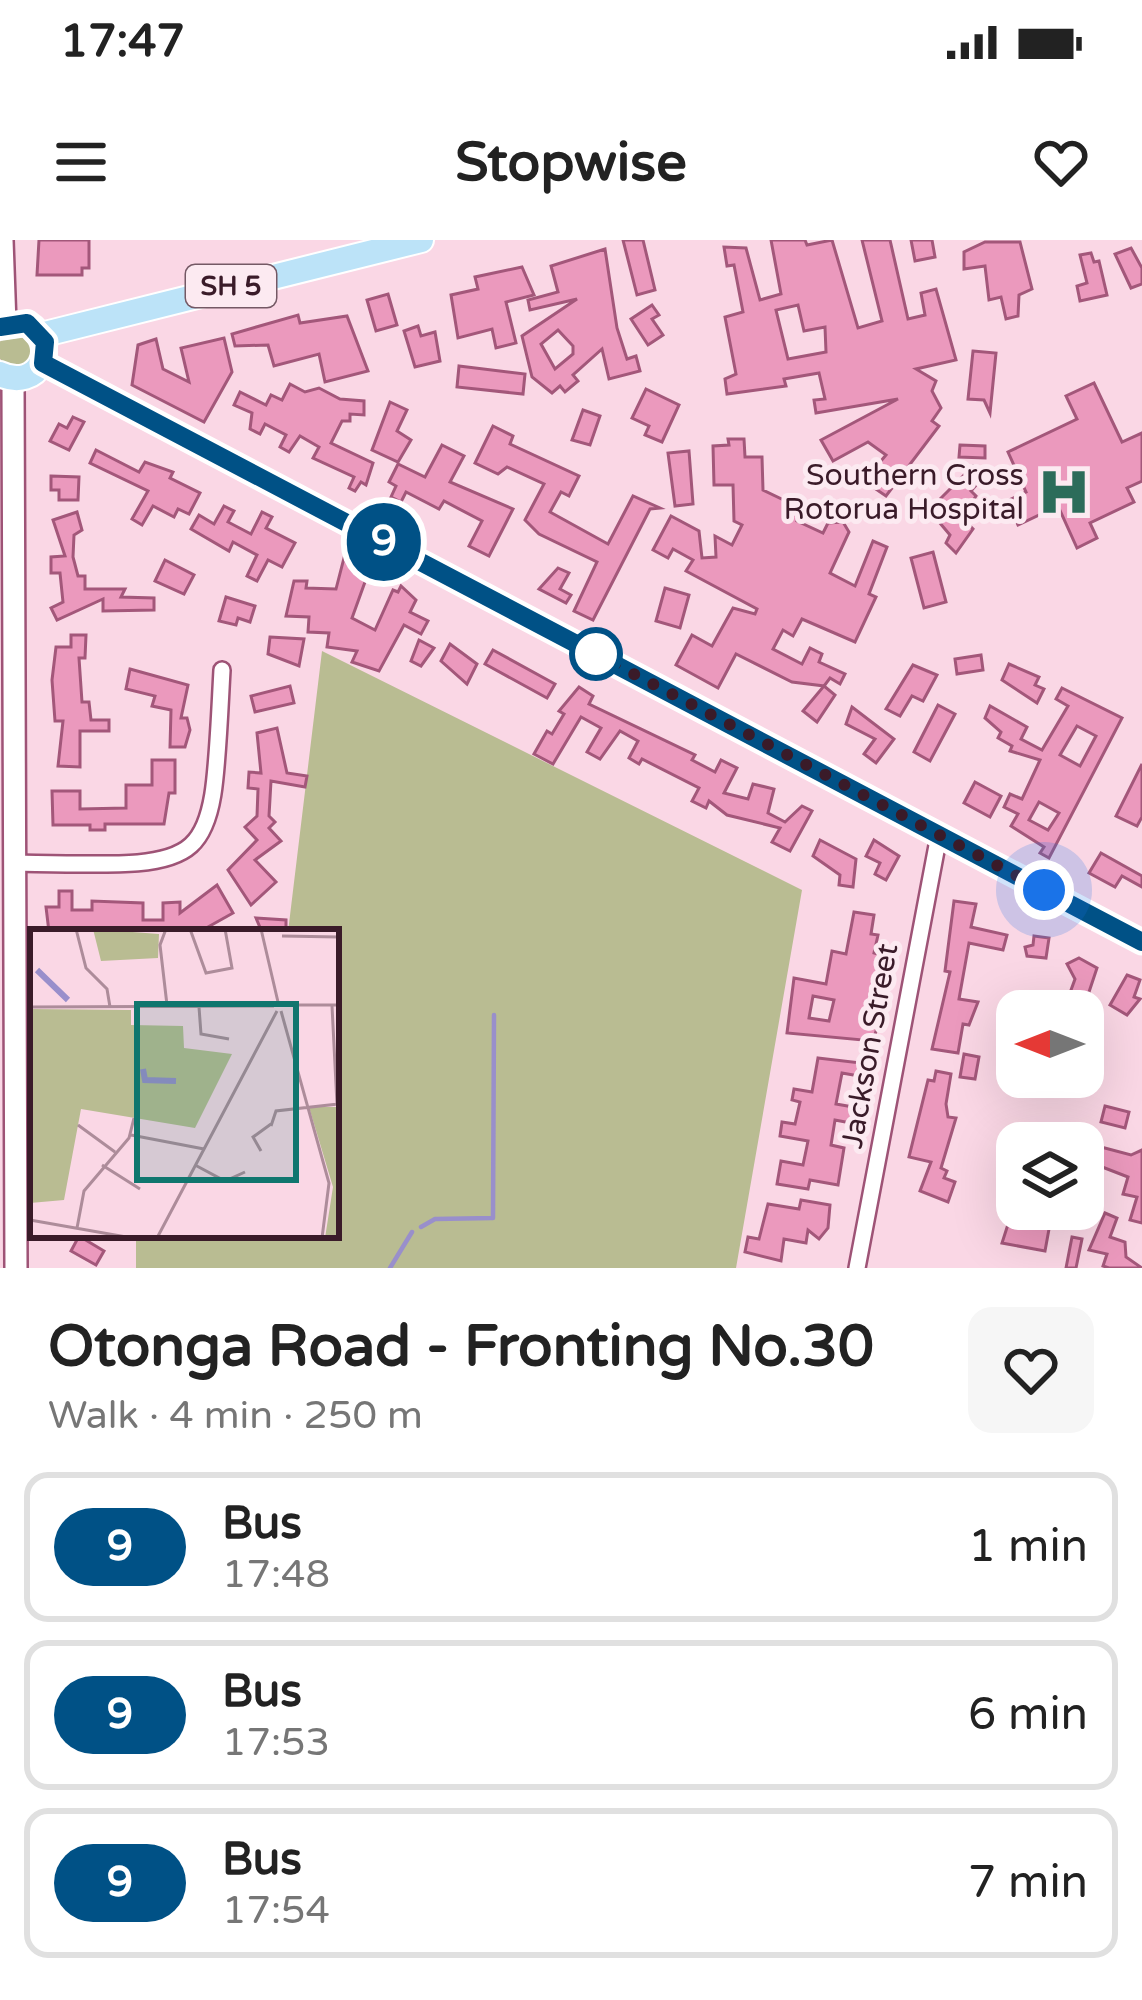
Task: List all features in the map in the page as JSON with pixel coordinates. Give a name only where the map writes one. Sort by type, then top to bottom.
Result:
[{"type":"highway","name":"SH 5","points":[[41,335],[421,240]]},
{"type":"highway","points":[[2,326],[27,323],[41,335],[43,363],[31,376],[7,377]]},
{"type":"main road","points":[[2,240],[2,326]]},
{"type":"main road","points":[[7,377],[16,863],[8,1073],[16,1268]]},
{"type":"street","points":[[43,363],[1142,942]]},
{"type":"street","points":[[16,863],[151,864],[189,851],[203,836],[215,799],[222,670]]},
{"type":"street","name":"Jackson Street","points":[[857,1268],[939,835]]},
{"type":"green space","points":[[9,334],[23,334],[32,343],[32,357],[23,366],[9,366],[0,357],[0,343]]},
{"type":"green space","points":[[322,651],[802,890],[736,1268],[136,1268],[136,1238],[339,1238],[339,929],[288,929]]},
{"type":"building","points":[[39,240],[89,240],[89,268],[82,268],[82,275],[37,275]]},
{"type":"building","points":[[623,240],[643,240],[655,290],[637,295]]},
{"type":"building","points":[[771,240],[805,240],[807,245],[832,240],[858,328],[882,321],[862,240],[890,240],[908,319],[925,315],[921,293],[936,289],[956,360],[916,369],[936,381],[932,391],[941,408],[932,421],[939,426],[886,496],[864,481],[886,455],[868,442],[833,461],[821,440],[898,399],[816,413],[814,400],[825,399],[819,373],[784,379],[786,386],[727,394],[725,379],[736,374],[725,317],[743,312],[734,265],[727,266],[724,247],[746,248],[760,300],[781,294]],"holes":[[[798,305],[804,331],[825,327],[826,352],[788,359],[776,310]]]},
{"type":"building","points":[[911,240],[932,240],[935,257],[915,261]]},
{"type":"building","points":[[985,242],[1020,242],[1032,289],[1019,295],[1018,316],[1006,319],[1001,297],[989,300],[985,266],[964,269],[964,252]]},
{"type":"building","points":[[1131,248],[1142,268],[1142,284],[1131,288],[1115,254]]},
{"type":"building","points":[[605,249],[617,328],[627,359],[636,356],[640,371],[609,379],[602,349],[573,375],[578,381],[565,392],[560,386],[552,393],[532,377],[522,336],[577,299],[530,310],[528,300],[558,292],[551,266]],"holes":[[[558,330],[573,346],[573,354],[555,369],[541,344]]]},
{"type":"building","points":[[1091,253],[1094,262],[1099,261],[1107,295],[1080,301],[1077,286],[1087,283],[1080,255]]},
{"type":"building","points":[[522,267],[534,295],[506,302],[516,343],[496,348],[492,329],[458,338],[451,295],[478,289],[475,277]]},
{"type":"building","points":[[388,294],[397,325],[376,331],[367,300]]},
{"type":"building","points":[[652,305],[659,315],[652,319],[663,335],[648,345],[631,319]]},
{"type":"building","points":[[298,315],[300,323],[347,316],[368,371],[325,382],[319,354],[274,366],[268,345],[235,346],[232,334]]},
{"type":"building","points":[[418,326],[421,336],[435,332],[440,361],[415,367],[404,331]]},
{"type":"building","points":[[224,338],[232,372],[204,422],[132,385],[138,345],[156,339],[163,369],[189,382],[181,348]]},
{"type":"building","points":[[973,351],[996,353],[990,413],[984,400],[968,399]]},
{"type":"building","points":[[459,366],[525,374],[523,394],[457,387]]},
{"type":"building","points":[[1094,383],[1122,442],[1142,433],[1142,481],[1127,488],[1134,502],[1090,523],[1097,538],[1077,548],[1058,506],[1018,525],[1007,501],[1026,492],[1008,452],[1077,419],[1066,396]]},
{"type":"building","points":[[290,384],[305,392],[319,388],[340,399],[364,401],[364,415],[350,414],[350,421],[342,421],[331,443],[373,463],[366,485],[361,482],[355,491],[349,488],[354,477],[313,458],[319,447],[300,436],[289,452],[280,447],[286,435],[265,424],[260,434],[250,429],[252,413],[234,405],[240,392],[266,405],[271,395],[282,400]]},
{"type":"building","points":[[646,389],[679,405],[662,442],[645,435],[649,426],[632,418]]},
{"type":"building","points":[[390,402],[407,410],[397,431],[411,440],[398,462],[372,450]]},
{"type":"building","points":[[583,410],[600,416],[590,445],[572,440]]},
{"type":"building","points":[[73,417],[84,422],[69,450],[50,441],[59,424],[67,428]]},
{"type":"building","points":[[493,426],[513,436],[510,444],[579,476],[569,496],[561,492],[550,512],[608,544],[633,496],[660,508],[650,509],[593,620],[574,611],[597,562],[539,534],[525,520],[544,484],[507,467],[498,474],[475,463]]},
{"type":"building","points":[[728,439],[744,439],[745,457],[762,457],[763,490],[790,503],[793,496],[805,501],[797,521],[823,533],[828,523],[843,522],[849,532],[830,573],[855,586],[873,541],[887,547],[869,594],[876,597],[855,642],[802,619],[793,636],[783,630],[773,649],[802,664],[810,648],[822,654],[819,662],[845,674],[840,684],[830,678],[824,686],[792,682],[736,654],[718,688],[676,665],[692,635],[712,646],[733,608],[755,614],[757,609],[686,571],[693,560],[673,549],[668,558],[653,550],[671,516],[699,531],[702,558],[716,557],[715,536],[732,545],[742,525],[734,521],[733,485],[714,485],[713,446],[729,445]]},
{"type":"building","points":[[442,445],[464,456],[450,482],[513,509],[489,556],[469,546],[482,521],[444,501],[439,509],[406,492],[401,502],[391,497],[396,486],[389,482],[398,464],[425,477]]},
{"type":"building","points":[[960,445],[985,446],[985,458],[959,457]]},
{"type":"building","points":[[96,450],[139,472],[145,462],[173,472],[170,478],[200,493],[189,514],[178,509],[174,517],[153,506],[142,525],[132,519],[148,491],[90,463]]},
{"type":"building","points":[[689,451],[693,504],[675,506],[668,453]]},
{"type":"building","points":[[973,466],[984,476],[971,491],[976,496],[962,518],[973,529],[956,553],[946,543],[950,535],[929,510]]},
{"type":"building","points":[[51,476],[79,477],[78,500],[59,500],[59,490],[51,490]]},
{"type":"building","points":[[224,506],[234,511],[228,522],[251,534],[262,512],[272,517],[266,528],[295,543],[282,567],[268,560],[257,581],[247,576],[257,555],[233,542],[229,551],[191,529],[199,515],[214,524]]},
{"type":"building","points":[[77,512],[82,530],[74,535],[73,557],[78,576],[85,576],[85,589],[125,589],[121,597],[154,598],[154,610],[103,611],[103,599],[57,620],[51,608],[63,602],[60,573],[51,573],[51,557],[65,556],[53,520]]},
{"type":"building","points":[[933,552],[946,602],[924,608],[911,558]]},
{"type":"building","points":[[344,558],[370,568],[352,618],[375,630],[393,590],[398,592],[401,586],[416,600],[410,612],[428,621],[421,634],[404,625],[379,671],[352,662],[357,651],[327,647],[329,633],[308,632],[309,617],[286,616],[294,581],[307,581],[306,588],[336,589]]},
{"type":"building","points":[[165,560],[194,575],[184,594],[155,581]]},
{"type":"building","points":[[558,568],[569,573],[560,589],[571,595],[566,603],[539,589]]},
{"type":"building","points":[[665,588],[689,595],[680,628],[656,621]]},
{"type":"building","points":[[226,597],[255,606],[250,622],[238,618],[236,625],[219,621]]},
{"type":"building","points":[[71,635],[86,635],[85,658],[79,658],[82,702],[89,702],[91,720],[109,720],[109,731],[80,731],[80,767],[58,766],[63,721],[55,721],[52,680],[56,647],[71,647]]},
{"type":"building","points":[[270,637],[304,639],[299,666],[268,654]]},
{"type":"building","points":[[419,640],[434,648],[421,666],[411,661]]},
{"type":"building","points":[[450,644],[477,664],[467,684],[441,661]]},
{"type":"building","points":[[493,650],[555,684],[547,698],[485,664]]},
{"type":"building","points":[[981,655],[983,670],[957,674],[955,659]]},
{"type":"building","points":[[1009,664],[1039,677],[1035,685],[1044,689],[1037,703],[1002,680]]},
{"type":"building","points":[[913,665],[937,675],[923,701],[912,696],[900,716],[886,709]]},
{"type":"building","points":[[130,669],[188,685],[181,718],[187,718],[190,730],[185,747],[170,747],[171,710],[152,706],[155,696],[126,689]]},
{"type":"building","points":[[290,686],[294,703],[255,712],[251,696]]},
{"type":"building","points":[[824,686],[835,695],[817,722],[803,711]]},
{"type":"building","points":[[579,687],[593,696],[589,704],[695,755],[692,760],[715,772],[721,760],[737,768],[724,793],[748,799],[753,784],[774,789],[768,813],[785,822],[802,806],[812,811],[790,851],[772,842],[780,828],[727,815],[709,801],[706,808],[692,801],[699,788],[642,759],[639,764],[629,758],[638,741],[620,731],[600,759],[587,752],[601,728],[581,717],[553,764],[534,754],[547,731],[552,734],[564,714],[559,711]]},
{"type":"building","points":[[1062,688],[1122,718],[1049,858],[1040,853],[1044,847],[1011,826],[1018,814],[1004,807],[1010,794],[1022,799],[1040,760],[1010,751],[1012,746],[998,738],[1001,732],[985,718],[990,706],[1027,727],[1021,739],[1042,750],[1068,706],[1056,699]],"holes":[[[1077,726],[1096,736],[1080,766],[1060,755]],[[1039,802],[1059,813],[1048,830],[1029,820]]]},
{"type":"building","points":[[938,705],[955,714],[930,761],[914,752]]},
{"type":"building","points":[[852,707],[894,739],[876,763],[864,754],[875,739],[846,724]]},
{"type":"building","points":[[277,728],[287,773],[307,776],[305,787],[271,781],[269,816],[275,822],[269,828],[281,841],[255,860],[276,882],[251,905],[228,870],[257,840],[245,827],[257,816],[258,789],[248,788],[249,772],[261,773],[257,733]]},
{"type":"building","points":[[152,760],[175,760],[175,793],[169,793],[164,824],[105,824],[105,830],[53,825],[52,791],[80,791],[80,809],[126,808],[126,785],[152,785]]},
{"type":"building","points":[[1142,764],[1142,817],[1137,826],[1116,816]]},
{"type":"building","points":[[975,782],[1001,796],[990,817],[964,803]]},
{"type":"building","points":[[820,840],[856,859],[853,887],[839,885],[840,875],[813,856]]},
{"type":"building","points":[[874,840],[899,856],[886,880],[875,874],[880,863],[866,856]]},
{"type":"building","points":[[1101,853],[1142,876],[1142,887],[1122,876],[1115,887],[1089,873]]},
{"type":"building","points":[[217,885],[233,913],[204,929],[49,929],[46,907],[59,907],[59,891],[72,891],[72,910],[92,910],[92,901],[143,903],[143,920],[163,920],[163,903],[180,902],[180,913]]},
{"type":"building","points":[[954,901],[976,904],[971,927],[1007,935],[1003,950],[969,943],[959,999],[978,1002],[969,1025],[963,1024],[958,1053],[932,1049],[950,972],[945,971]]},
{"type":"building","points":[[854,912],[874,915],[871,934],[878,935],[874,953],[881,955],[868,1026],[877,1028],[873,1041],[787,1033],[794,978],[826,984],[832,951],[846,954]],"holes":[[[813,996],[834,1000],[829,1021],[809,1018]]]},
{"type":"building","points":[[256,918],[286,920],[286,929],[261,929]]},
{"type":"building","points":[[1034,936],[1049,938],[1046,958],[1027,956],[1025,947],[1033,945]]},
{"type":"building","points":[[1079,958],[1097,968],[1090,990],[1071,990],[1075,979],[1067,964]]},
{"type":"building","points":[[1127,975],[1140,980],[1134,997],[1140,999],[1127,1015],[1110,1005]]},
{"type":"building","points":[[964,1054],[979,1057],[975,1079],[960,1077]]},
{"type":"building","points":[[818,1058],[861,1063],[859,1076],[842,1073],[836,1104],[859,1108],[856,1124],[835,1120],[831,1145],[844,1148],[838,1185],[810,1180],[808,1189],[777,1184],[781,1161],[803,1165],[808,1141],[780,1136],[782,1122],[795,1124],[800,1102],[792,1100],[794,1089],[812,1092]]},
{"type":"building","points":[[936,1071],[951,1074],[946,1104],[948,1117],[956,1118],[941,1168],[947,1171],[944,1178],[955,1182],[948,1202],[920,1191],[931,1162],[909,1157],[928,1080],[934,1081]]},
{"type":"building","points":[[1105,1106],[1129,1112],[1125,1128],[1101,1122]]},
{"type":"building","points":[[1104,1148],[1131,1155],[1142,1150],[1142,1223],[1130,1220],[1137,1197],[1123,1194],[1128,1177],[1104,1168]]},
{"type":"building","points":[[801,1200],[830,1205],[828,1228],[819,1239],[808,1230],[806,1243],[784,1239],[781,1261],[745,1252],[748,1237],[759,1239],[768,1204],[799,1209]]},
{"type":"building","points":[[1104,1215],[1117,1218],[1110,1237],[1125,1242],[1126,1257],[1142,1268],[1103,1266],[1107,1254],[1089,1250],[1098,1230],[1104,1230]]},
{"type":"building","points":[[1006,1230],[1049,1230],[1045,1251],[1002,1243]]},
{"type":"building","points":[[1072,1237],[1082,1239],[1076,1268],[1066,1268]]},
{"type":"building","points":[[82,1238],[104,1251],[96,1265],[71,1251]]},
{"type":"waterway","points":[[421,1227],[435,1219],[493,1218],[494,1015]]},
{"type":"waterway","points":[[390,1268],[412,1232]]},
{"type":"bus line","name":"9","points":[[0,327],[9,322],[27,323],[45,342],[43,363],[1142,942]]},
{"type":"place","name":"Southern Cross Rotorua Hospital","points":[[1064,492]]},
{"type":"route","points":[[596,654],[1044,890]]}]
